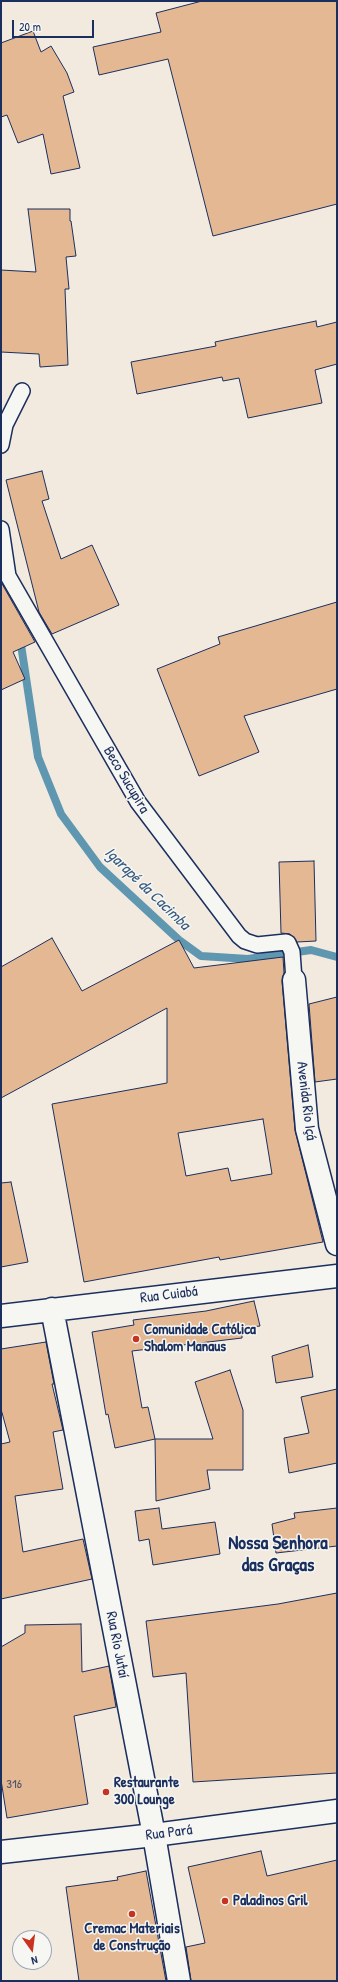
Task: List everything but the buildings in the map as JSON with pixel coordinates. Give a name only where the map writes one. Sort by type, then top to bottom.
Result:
[{"type":"street","name":"Avenida Rio Içá","points":[[294,971],[307,1129],[337,1244]]},
{"type":"street","name":"Rua Cuiabá","points":[[1,1316],[337,1276]]},
{"type":"street","name":"Rua Rio Jutaí","points":[[52,1309],[154,1835],[179,1981]]},
{"type":"street","name":"Rua Pará","points":[[1,1852],[154,1835],[337,1811]]},
{"type":"lane","points":[[1,445],[5,425],[22,391]]},
{"type":"lane","name":"Beco Sucupira","points":[[1,529],[8,576],[138,802],[239,936],[245,941],[257,945],[288,943],[294,971]]},
{"type":"waterway","name":"Igarapé da Cacimba","points":[[20,638],[38,757],[61,814],[100,867],[179,940],[201,956],[248,959],[311,950],[337,957]]},
{"type":"place","name":"Comunidade Católica Shalom Manaus","points":[[136,1339]]},
{"type":"place","name":"Restaurante 300 Lounge","points":[[106,1792]]},
{"type":"place","name":"Paladinos Gril","points":[[225,1901]]},
{"type":"place","name":"Cremac Materiais de Construção","points":[[132,1914]]},
{"type":"district","name":"Nossa Senhora das Graças","points":[[278,1555]]}]
